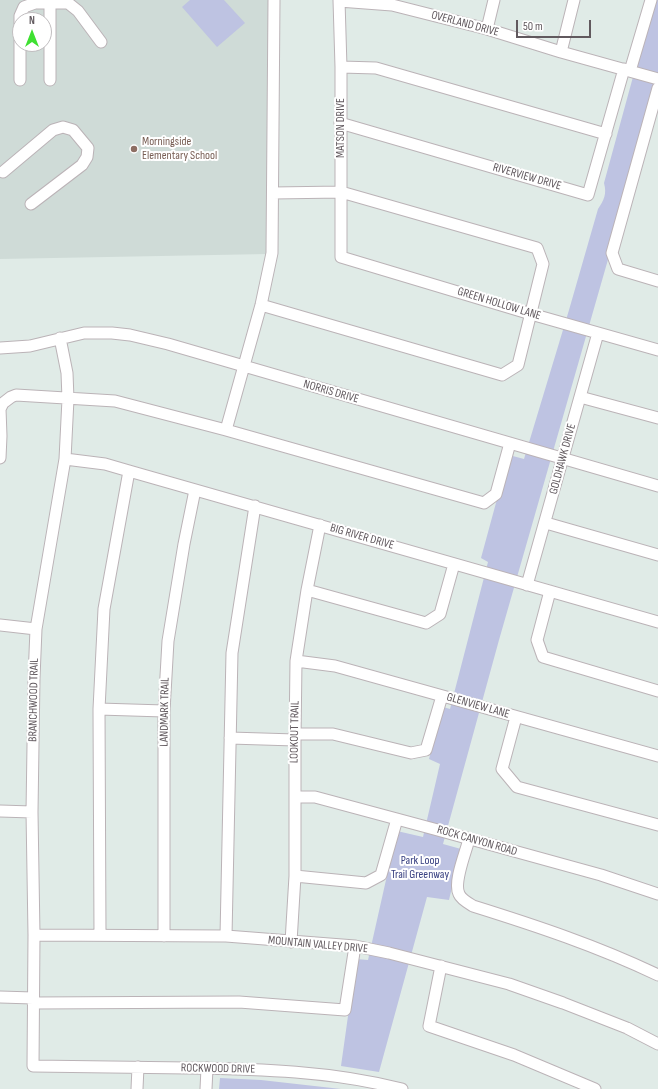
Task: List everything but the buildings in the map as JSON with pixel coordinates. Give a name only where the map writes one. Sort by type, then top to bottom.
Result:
[{"type":"street","points":[[226,430],[261,305],[272,253],[274,0]]},
{"type":"street","name":"OVERLAND DRIVE","points":[[339,0],[392,5],[487,29],[561,52],[658,79]]},
{"type":"street","name":"MATSON DRIVE","points":[[339,0],[341,67],[341,257]]},
{"type":"street","points":[[487,29],[494,0]]},
{"type":"street","points":[[561,52],[574,0]]},
{"type":"street","name":"RIVERVIEW DRIVE","points":[[340,123],[588,195],[606,134],[651,0]]},
{"type":"street","points":[[20,80],[20,16],[24,7],[35,3],[68,3],[78,11],[101,42]]},
{"type":"street","points":[[50,3],[50,80]]},
{"type":"street","points":[[341,67],[376,68],[606,134]]},
{"type":"street","points":[[658,88],[612,253],[618,269],[658,281]]},
{"type":"street","points":[[3,172],[54,130],[63,127],[73,130],[88,148],[87,157],[82,165],[31,204]]},
{"type":"street","points":[[261,305],[502,375],[518,365],[543,264],[537,248],[341,192],[273,193]]},
{"type":"street","name":"GREEN HOLLOW LANE","points":[[341,257],[530,314],[658,350]]},
{"type":"street","name":"NORRIS DRIVE","points":[[0,348],[30,346],[84,333],[112,333],[130,335],[168,344],[658,486]]},
{"type":"street","name":"GOLDHAWK DRIVE","points":[[527,585],[546,523],[562,458],[598,333]]},
{"type":"street","name":"BRANCHWOOD TRAIL","points":[[33,1066],[34,935],[32,812],[34,678],[36,630],[65,459],[68,399],[67,373],[60,338]]},
{"type":"street","points":[[0,458],[0,409],[2,403],[16,395],[115,401],[226,430],[484,504],[496,494],[510,444]]},
{"type":"street","points":[[580,397],[658,418]]},
{"type":"street","name":"BIG RIVER DRIVE","points":[[65,459],[105,464],[658,622]]},
{"type":"street","points":[[100,935],[99,709],[104,610],[129,471]]},
{"type":"street","name":"LANDMARK TRAIL","points":[[164,936],[164,711],[168,641],[172,611],[195,490]]},
{"type":"street","points":[[226,936],[232,653],[255,506]]},
{"type":"street","points":[[546,523],[658,555]]},
{"type":"street","name":"LOOKOUT TRAIL","points":[[291,942],[295,876],[296,661],[307,590],[320,525]]},
{"type":"street","points":[[307,590],[426,623],[440,614],[454,564]]},
{"type":"street","points":[[550,592],[537,640],[543,657],[658,691]]},
{"type":"street","points":[[0,625],[36,630]]},
{"type":"street","name":"GLENVIEW LANE","points":[[296,661],[335,666],[658,756]]},
{"type":"street","points":[[230,738],[295,737],[332,734],[411,754],[426,750],[442,696]]},
{"type":"street","points":[[99,709],[164,711]]},
{"type":"street","points":[[516,717],[502,769],[516,787],[658,826]]},
{"type":"street","name":"ROCK CANYON ROAD","points":[[295,797],[315,797],[600,875],[658,894]]},
{"type":"street","points":[[0,811],[32,812]]},
{"type":"street","points":[[295,876],[366,883],[381,876],[397,819]]},
{"type":"street","points":[[469,839],[457,882],[458,893],[463,899],[473,906],[547,929],[602,949],[658,975]]},
{"type":"street","name":"MOUNTAIN VALLEY DRIVE","points":[[34,935],[226,936],[355,946],[389,953],[508,984],[563,1003],[627,1028],[658,1044]]},
{"type":"street","points":[[0,997],[33,1001],[239,1002],[345,1010],[355,946]]},
{"type":"street","points":[[441,966],[429,1026],[514,1055],[595,1089]]},
{"type":"street","name":"ROCKWOOD DRIVE","points":[[33,1066],[206,1068],[294,1071],[344,1077],[402,1089]]},
{"type":"street","points":[[137,1089],[138,1067]]},
{"type":"street","points":[[206,1068],[206,1089]]},
{"type":"shaded area","name":"Morningside Elementary School","points":[[0,0],[269,0],[268,254],[0,259]]},
{"type":"green space","points":[[190,0],[224,0],[245,23],[217,47],[182,7]]},
{"type":"green space","name":"Park Loop Trail Greenway","points":[[654,0],[658,0],[658,85],[499,640],[443,844],[461,849],[449,900],[427,897],[379,1072],[341,1066],[356,959],[368,960],[397,831],[423,837],[440,764],[429,759],[443,707],[450,709],[488,562],[481,558],[509,455],[524,459],[598,209],[604,197],[604,183]]},
{"type":"green space","points":[[220,1078],[261,1080],[341,1089],[219,1089]]},
{"type":"place","name":"Morningside Elementary School","points":[[134,149]]}]
